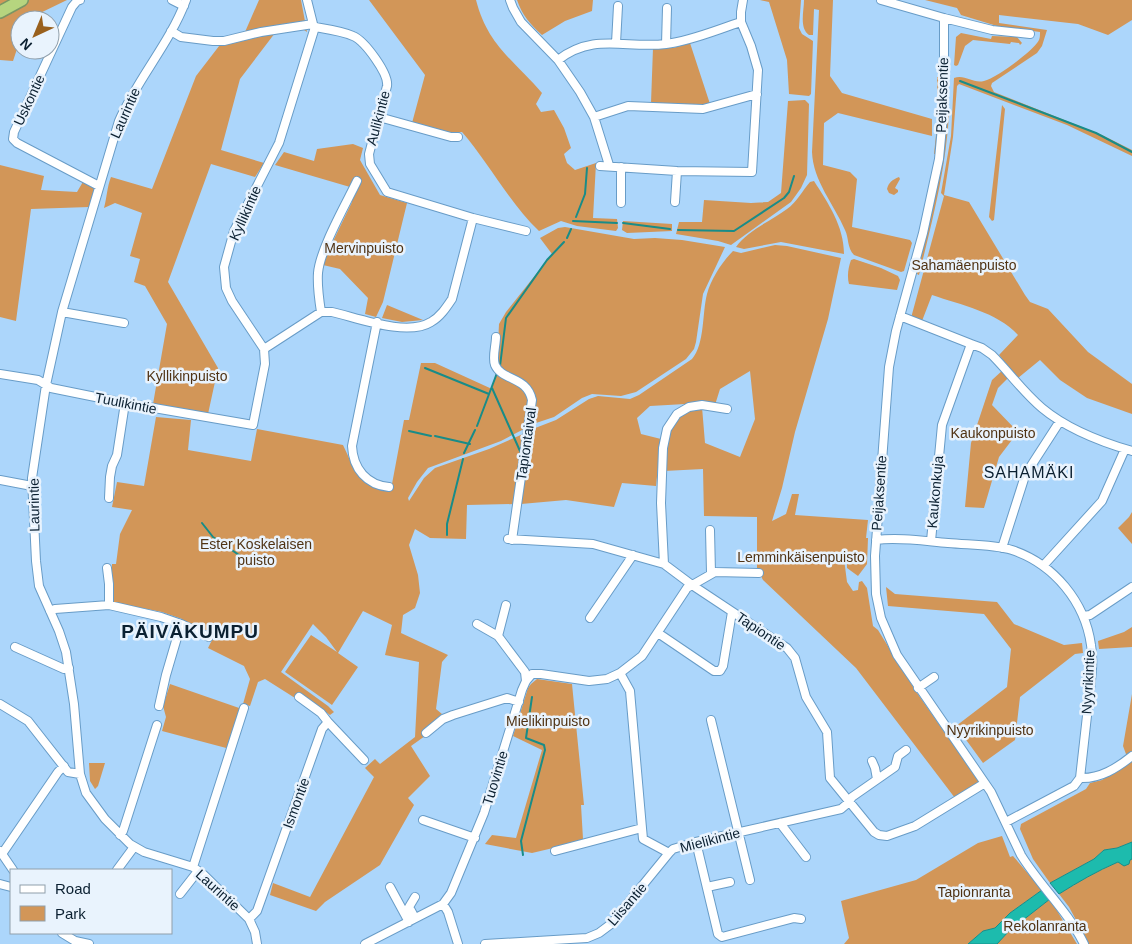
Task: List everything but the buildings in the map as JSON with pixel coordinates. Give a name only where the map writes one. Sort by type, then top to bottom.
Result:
[{"type":"highway","points":[[0,12],[22,0]]},
{"type":"street","points":[[172,0],[185,3]]},
{"type":"street","points":[[171,31],[181,37],[224,41],[262,32],[314,25],[307,0]]},
{"type":"street","points":[[510,0],[512,8],[521,22],[558,60],[580,92],[594,117],[609,165]]},
{"type":"street","points":[[600,166],[609,165],[677,171],[752,172],[758,70],[751,46],[740,22],[744,0]]},
{"type":"street","points":[[881,0],[992,30],[1030,34]]},
{"type":"street","name":"Uskontie","points":[[79,1],[72,7],[14,132],[13,139],[17,143],[99,186]]},
{"type":"street","name":"Laurintie","points":[[185,3],[171,31],[127,103],[113,138],[62,312],[46,385],[32,486],[36,561],[39,586],[59,631],[69,668],[80,774],[86,793],[105,819],[134,847],[195,869],[249,919],[255,932],[257,944]]},
{"type":"street","points":[[616,43],[618,6]]},
{"type":"street","points":[[666,44],[668,8]]},
{"type":"street","name":"Peijaksentie","points":[[944,18],[944,105],[939,159],[923,233],[900,316],[889,367],[875,556],[876,594],[881,618],[897,655],[985,783],[1021,855],[1064,910],[1084,944]]},
{"type":"street","points":[[558,60],[588,44],[666,44],[680,42],[740,22]]},
{"type":"street","name":"Aulikintie","points":[[314,25],[354,36],[365,46],[383,70],[388,81],[369,154],[369,160],[387,192],[473,218],[526,231]]},
{"type":"street","name":"Kyllikintie","points":[[264,349],[232,301],[226,288],[224,267],[234,231],[279,143],[314,25]]},
{"type":"street","points":[[594,117],[628,106],[703,109],[757,94]]},
{"type":"street","points":[[379,117],[451,137],[458,137]]},
{"type":"street","points":[[621,167],[621,202]]},
{"type":"street","points":[[675,202],[677,171]]},
{"type":"street","points":[[321,312],[318,272],[323,253],[357,181]]},
{"type":"street","points":[[264,349],[321,312],[332,312],[400,328],[430,323],[446,309],[452,299],[473,218]]},
{"type":"street","points":[[62,312],[124,323]]},
{"type":"street","points":[[900,316],[982,348],[992,355],[1042,408],[1060,421],[1083,433],[1129,450],[1102,501],[1043,566]]},
{"type":"street","points":[[377,322],[351,443],[355,464],[362,474],[377,484],[389,487]]},
{"type":"street","name":"Tapiontaival","points":[[496,337],[496,366],[501,372],[526,386],[532,400],[510,540]]},
{"type":"street","name":"Kaukonkuja","points":[[931,541],[942,425],[972,344]]},
{"type":"street","name":"Tuulikintie","points":[[0,374],[38,380],[51,388],[125,403],[254,425],[264,364],[264,349]]},
{"type":"street","points":[[109,498],[110,477],[117,455],[125,403]]},
{"type":"street","points":[[664,564],[661,503],[663,448],[667,429],[677,414],[689,407],[702,405],[727,409]]},
{"type":"street","points":[[1002,548],[1024,479],[1060,421]]},
{"type":"street","points":[[0,480],[32,486]]},
{"type":"street","points":[[710,530],[711,574]]},
{"type":"street","name":"Nyyrikintie","points":[[876,540],[888,538],[931,541],[1012,550],[1043,566],[1064,584],[1084,616],[1091,645],[1092,670],[1080,778]]},
{"type":"street","name":"Tapiontie","points":[[510,540],[593,544],[664,564],[792,652],[806,697],[827,732],[830,778],[848,803],[874,832],[879,835],[887,836],[900,833],[926,821],[985,783]]},
{"type":"street","points":[[590,618],[633,555]]},
{"type":"street","points":[[107,568],[109,605]]},
{"type":"street","points":[[526,681],[532,674],[589,681],[606,679],[620,673],[642,656],[687,588],[711,574],[759,573]]},
{"type":"street","points":[[1084,616],[1090,615],[1132,587]]},
{"type":"street","points":[[50,611],[109,605],[161,617],[209,637]]},
{"type":"street","points":[[498,636],[506,605]]},
{"type":"street","points":[[658,633],[714,671],[720,671],[723,666],[732,612]]},
{"type":"street","points":[[159,706],[181,624]]},
{"type":"street","points":[[476,624],[498,636],[525,672],[526,681]]},
{"type":"street","points":[[15,647],[62,668],[69,668]]},
{"type":"street","points":[[555,851],[642,828],[630,691],[620,673]]},
{"type":"street","points":[[918,688],[934,676]]},
{"type":"street","name":"Tuovintie","points":[[443,904],[451,893],[475,838],[526,681]]},
{"type":"street","points":[[299,697],[322,713],[328,722],[364,760]]},
{"type":"street","points":[[426,733],[443,719],[453,715],[507,698],[519,702]]},
{"type":"street","points":[[0,704],[28,721],[68,772],[80,774]]},
{"type":"street","points":[[180,894],[195,869],[244,708]]},
{"type":"street","points":[[711,720],[750,880]]},
{"type":"street","name":"Ismontie","points":[[249,919],[257,910],[322,729],[328,722]]},
{"type":"street","points":[[120,835],[123,831],[157,725]]},
{"type":"street","name":"Mielikintie","points":[[642,828],[643,840],[669,854],[673,849],[696,842],[841,809],[852,797],[895,767],[898,756],[906,750]]},
{"type":"street","points":[[1006,822],[1074,786],[1080,778],[1099,776],[1132,756]]},
{"type":"street","points":[[872,761],[876,779]]},
{"type":"street","points":[[12,869],[1,852],[64,766]]},
{"type":"street","points":[[423,820],[475,838]]},
{"type":"street","points":[[780,823],[806,857]]},
{"type":"street","points":[[696,842],[718,934],[722,937],[794,918],[801,919]]},
{"type":"street","points":[[118,869],[134,847]]},
{"type":"street","name":"Liisantie","points":[[486,944],[587,938],[599,933],[611,924],[669,854]]},
{"type":"street","points":[[707,887],[730,882]]},
{"type":"street","points":[[390,887],[412,920]]},
{"type":"street","points":[[412,920],[409,907],[415,897]]},
{"type":"street","points":[[364,944],[443,904],[448,912],[458,944]]},
{"type":"street","points":[[66,934],[75,941],[89,944]]},
{"type":"green space","points":[[0,0],[67,0],[46,10],[10,10],[10,60],[13,60],[13,61],[0,60]]},
{"type":"green space","name":"Kyllikinpuisto","points":[[259,0],[301,0],[307,32],[301,28],[275,33],[240,79],[221,150],[264,163],[255,177],[211,164],[168,282],[218,368],[208,414],[153,404],[167,324],[145,286],[134,282],[140,259],[130,256],[142,213],[115,203],[104,208],[111,177],[152,189],[196,76],[226,37],[245,32]]},
{"type":"green space","points":[[369,0],[476,0],[487,29],[495,41],[542,93],[536,104],[541,112],[554,110],[564,128],[571,148],[564,154],[567,163],[575,170],[596,163],[593,218],[617,219],[618,228],[616,231],[577,226],[561,221],[539,231],[509,196],[462,132],[441,134],[412,123],[425,75]]},
{"type":"green space","points":[[517,0],[593,0],[592,11],[565,21],[542,35],[527,19]]},
{"type":"green space","points":[[760,0],[801,0],[799,28],[802,34],[813,41],[811,94],[809,96],[789,94],[787,60],[769,2]]},
{"type":"green space","points":[[804,0],[833,0],[830,76],[842,93],[932,119],[932,136],[838,113],[824,123],[823,165],[850,172],[857,179],[852,227],[910,240],[912,243],[904,271],[901,272],[854,255],[850,249],[845,230],[816,173],[812,152],[819,10],[814,9],[813,35],[809,35],[803,24]]},
{"type":"green space","name":"Sahamäenpuisto","points":[[925,0],[1132,0],[1132,20],[1108,35],[1078,24],[999,15],[999,23],[1047,30],[1042,46],[1037,53],[992,83],[991,86],[994,92],[1102,135],[1132,150],[1132,156],[1067,125],[959,84],[957,86],[953,137],[944,195],[969,202],[1030,302],[1048,309],[1088,352],[1132,384],[1132,414],[1087,398],[1060,380],[1040,360],[1018,378],[999,355],[1018,335],[1000,320],[989,315],[932,295],[922,321],[911,318],[944,196],[941,193],[951,136],[954,78],[962,77],[980,82],[989,79],[1027,53],[1038,42],[1040,35],[1040,32],[997,26],[961,15],[957,8]]},
{"type":"green space","points":[[961,33],[991,39],[992,36],[1017,37],[1022,43],[1020,45],[1019,43],[1011,42],[1010,44],[973,40],[965,46],[956,66],[954,65],[956,37]]},
{"type":"green space","points":[[690,43],[710,104],[651,103],[653,48],[673,48]]},
{"type":"green space","points":[[937,77],[939,77],[940,86],[940,116],[937,154],[934,154],[938,116]]},
{"type":"green space","points":[[805,100],[809,104],[807,175],[791,202],[731,245],[676,234],[679,222],[702,222],[704,200],[751,203],[768,202],[781,193],[788,101]]},
{"type":"green space","points":[[1002,105],[1005,109],[994,220],[992,221],[989,217]]},
{"type":"green space","points":[[947,114],[949,114],[942,175],[919,275],[917,274],[939,179]]},
{"type":"green space","name":"Mervinpuisto","points":[[353,144],[363,148],[360,160],[380,195],[407,203],[383,302],[376,317],[365,314],[368,298],[340,269],[323,265],[352,202],[350,187],[275,165],[284,152],[314,161],[317,149]]},
{"type":"green space","points":[[0,165],[44,176],[41,190],[77,192],[84,180],[95,186],[89,207],[31,209],[16,321],[0,317]]},
{"type":"green space","points":[[899,177],[900,179],[895,188],[898,192],[894,195],[889,193],[887,189],[889,185]]},
{"type":"green space","points":[[814,181],[830,206],[838,224],[844,254],[781,242],[744,249],[736,247],[753,231],[791,206],[810,182]]},
{"type":"green space","points":[[623,221],[672,224],[672,231],[627,233],[622,230]]},
{"type":"green space","points":[[565,227],[634,239],[682,240],[725,247],[703,294],[696,342],[694,349],[686,359],[636,392],[621,396],[592,394],[582,398],[554,417],[530,425],[535,399],[497,363],[499,324],[506,312],[552,254],[540,238],[558,228]]},
{"type":"green space","name":"Lemminkäisenpuisto","points":[[775,245],[841,258],[828,319],[795,432],[772,521],[786,514],[792,494],[799,494],[795,515],[868,520],[866,538],[868,538],[867,564],[858,576],[847,568],[847,560],[844,559],[847,582],[853,591],[858,590],[859,582],[862,581],[867,588],[873,626],[878,630],[915,690],[980,783],[955,798],[856,668],[763,580],[757,568],[757,517],[704,516],[703,469],[664,471],[667,438],[673,422],[683,412],[702,407],[705,443],[740,457],[755,419],[750,371],[720,389],[715,405],[703,403],[650,406],[637,418],[641,434],[661,439],[656,486],[622,483],[614,507],[566,500],[521,504],[530,430],[556,420],[589,399],[598,396],[630,399],[639,395],[692,359],[701,337],[707,294],[711,282],[721,265],[733,251],[741,253]]},
{"type":"green space","points":[[854,259],[898,276],[900,280],[897,290],[849,284],[849,266],[851,260]]},
{"type":"green space","points":[[387,305],[423,320],[402,322],[382,318]]},
{"type":"green space","name":"Ester Koskelaisen puisto","points":[[421,363],[435,363],[492,389],[496,373],[516,383],[526,392],[528,398],[526,428],[501,441],[428,468],[417,482],[408,498],[409,501],[424,478],[435,468],[489,449],[523,434],[515,504],[467,505],[466,539],[430,538],[415,529],[409,545],[418,575],[420,593],[415,608],[403,615],[401,633],[448,655],[442,662],[436,709],[442,714],[422,732],[425,736],[411,746],[430,776],[408,798],[414,805],[380,865],[325,902],[316,911],[270,895],[273,883],[310,897],[374,777],[365,768],[375,759],[380,764],[415,737],[419,662],[385,655],[392,625],[363,611],[338,653],[358,667],[332,705],[285,672],[311,635],[337,652],[313,624],[281,672],[334,712],[330,715],[299,692],[295,698],[265,679],[258,682],[250,706],[243,704],[250,679],[244,666],[208,648],[215,634],[193,628],[182,622],[182,619],[162,612],[112,601],[112,564],[116,564],[120,534],[132,510],[112,507],[117,482],[144,486],[156,417],[191,420],[188,450],[251,461],[257,429],[343,445],[354,468],[363,479],[369,484],[387,489],[392,484],[404,420],[409,420]]},
{"type":"green space","name":"Kaukonpuisto","points":[[1004,369],[1010,376],[998,388],[992,405],[1018,432],[999,457],[984,508],[965,507],[971,443],[992,380]]},
{"type":"green space","points":[[1132,512],[1132,544],[1118,528]]},
{"type":"green space","name":"Nyyrikinpuisto","points":[[886,587],[895,594],[997,602],[1014,624],[1064,645],[1082,643],[1083,653],[1075,654],[1020,697],[1015,740],[983,763],[956,726],[1007,687],[1011,649],[984,614],[888,606]]},
{"type":"green space","points":[[1132,627],[1132,647],[1099,649],[1098,641],[1124,632]]},
{"type":"green space","name":"Mielikinpuisto","points":[[537,679],[572,684],[584,805],[581,805],[583,839],[532,853],[485,844],[492,835],[516,838],[542,750],[513,736],[528,688]]},
{"type":"green space","points":[[170,684],[242,709],[230,749],[162,731],[166,717],[163,706]]},
{"type":"green space","points":[[1132,694],[1132,842],[1117,848],[1104,850],[1094,859],[1050,883],[1033,859],[1020,829],[1021,824],[1086,789],[1090,783],[1102,780],[1129,762],[1123,746]]},
{"type":"green space","points":[[89,763],[105,763],[98,786],[95,789],[90,781]]},
{"type":"green space","name":"Tapionranta","points":[[1002,836],[1010,857],[1013,856],[1042,890],[1010,913],[995,928],[983,931],[968,944],[844,944],[849,938],[841,901],[916,880],[978,843]]},
{"type":"green space","points":[[1132,859],[1132,944],[1089,944],[1069,907],[1059,894],[1101,870],[1116,863]]},
{"type":"green space","name":"Rekolanranta","points":[[1050,899],[1077,944],[997,944],[1009,931]]},
{"type":"shaded area","points":[[1132,842],[1132,859],[1129,864],[1124,866],[1118,862],[1059,894],[1050,883],[1094,859],[1104,850],[1117,848]]},
{"type":"shaded area","points":[[1042,890],[1050,899],[1009,931],[997,944],[968,944],[983,931],[995,928],[1010,913]]},
{"type":"waterway","points":[[960,81],[1096,133],[1132,152]]},
{"type":"waterway","points":[[576,217],[585,194],[587,168]]},
{"type":"waterway","points":[[678,230],[734,231],[784,198],[789,192],[794,176]]},
{"type":"waterway","points":[[573,221],[617,223]]},
{"type":"waterway","points":[[623,223],[670,229]]},
{"type":"waterway","points":[[567,238],[571,229]]},
{"type":"waterway","points":[[500,366],[506,318],[547,260],[564,242]]},
{"type":"waterway","points":[[425,368],[489,394]]},
{"type":"waterway","points":[[477,426],[497,373]]},
{"type":"waterway","points":[[492,388],[520,451]]},
{"type":"waterway","points":[[464,453],[475,430]]},
{"type":"waterway","points":[[409,431],[431,436]]},
{"type":"waterway","points":[[435,436],[470,444]]},
{"type":"waterway","points":[[447,535],[447,524],[463,459]]},
{"type":"waterway","points":[[202,523],[213,537],[249,562]]},
{"type":"waterway","points":[[523,855],[521,841],[545,750],[544,745],[526,738],[532,697]]},
{"type":"district","name":"SAHAMÄKI","points":[[1029,472]]},
{"type":"district","name":"PÄIVÄKUMPU","points":[[190,631]]}]
